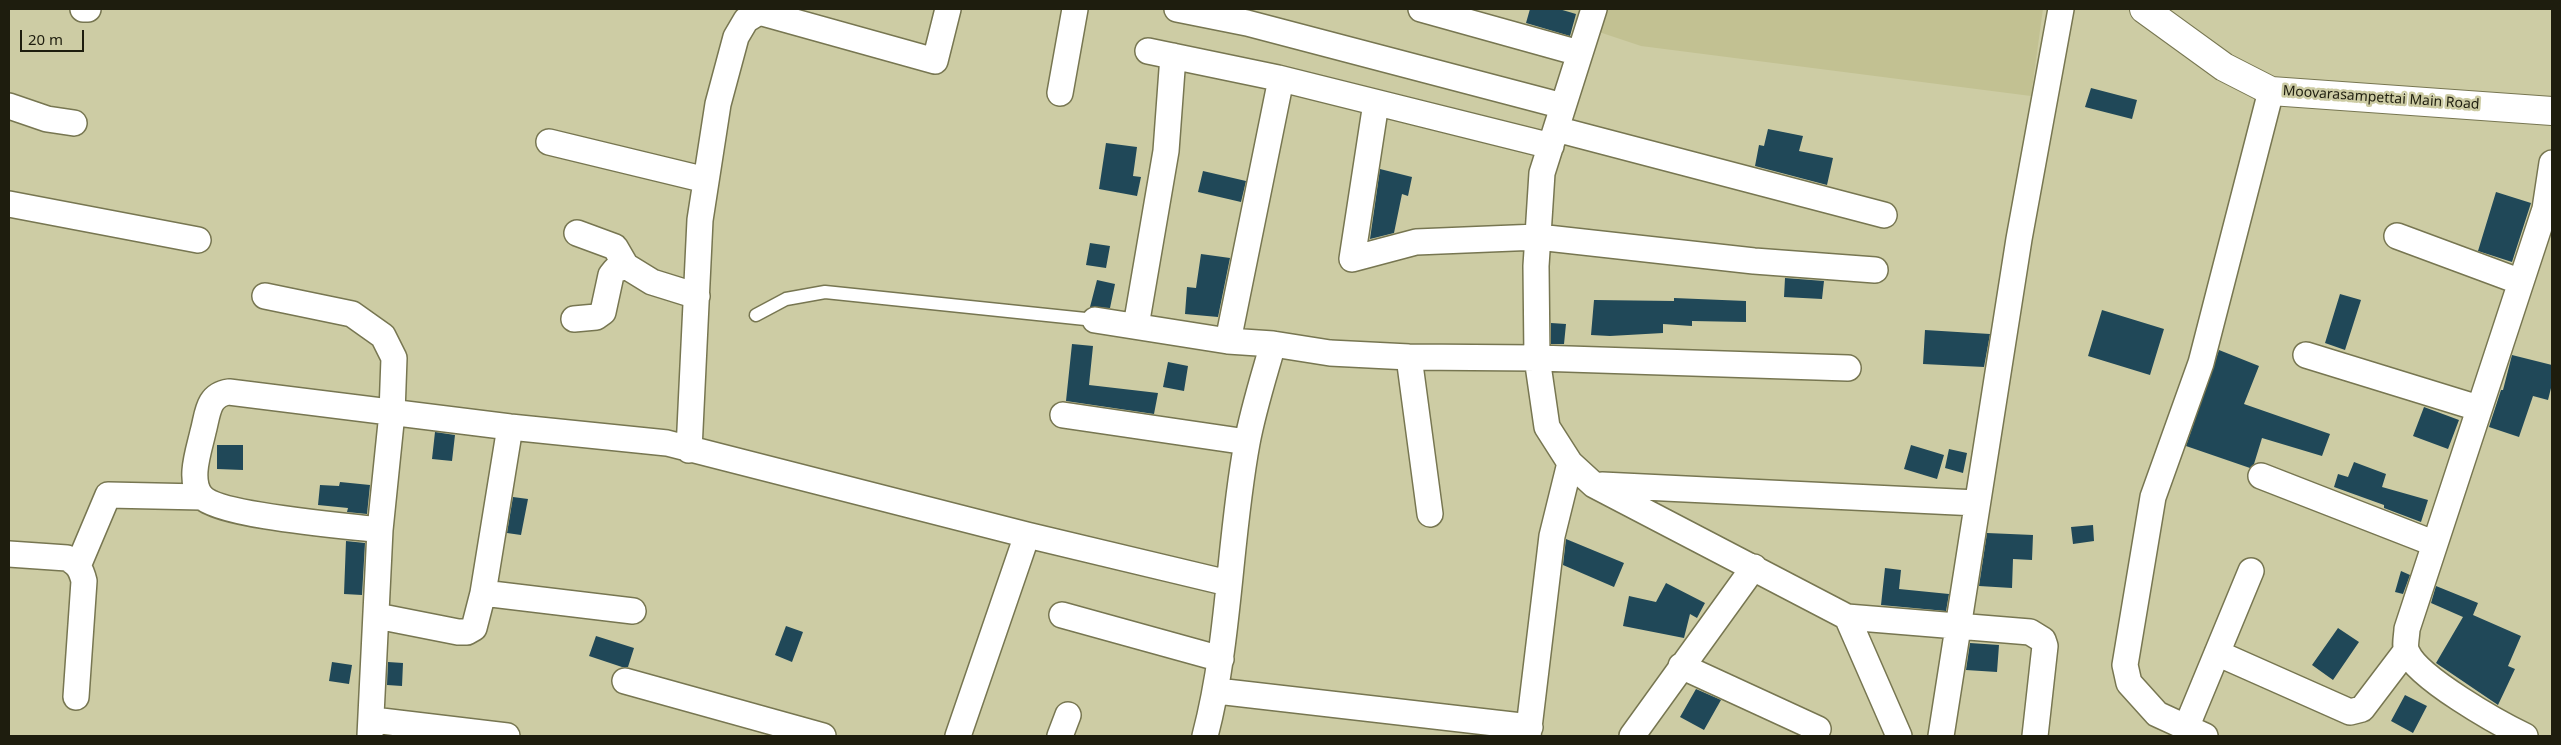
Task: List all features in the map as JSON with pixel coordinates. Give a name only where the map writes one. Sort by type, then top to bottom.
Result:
[{"type":"street","points":[[83,9],[88,9]]},
{"type":"street","points":[[690,450],[700,220],[718,104],[736,38],[746,20],[759,12],[935,61],[948,9]]},
{"type":"street","points":[[1060,93],[1075,9]]},
{"type":"street","points":[[1177,9],[1247,24],[1556,127],[1884,215]]},
{"type":"street","points":[[1421,9],[1579,53]]},
{"type":"street","points":[[1594,9],[1542,173],[1538,237],[1537,358],[1547,427],[1570,463],[1594,485],[1847,617],[2030,632],[2043,640],[2046,646],[2035,736]]},
{"type":"street","points":[[1941,736],[2019,239],[2061,9]]},
{"type":"street","name":"Moovarasampettai Main Road","points":[[2144,9],[2224,67],[2271,90],[2552,111]]},
{"type":"street","points":[[1148,51],[1281,79],[1376,103],[1556,127]]},
{"type":"street","points":[[1136,326],[1166,151],[1173,56]]},
{"type":"street","points":[[1228,341],[1281,79]]},
{"type":"street","points":[[2251,571],[2217,654],[2196,732],[2157,714],[2129,683],[2125,665],[2153,496],[2201,363],[2271,90]]},
{"type":"street","points":[[1376,103],[1352,260],[1416,242],[1538,237],[1754,261],[1875,270]]},
{"type":"street","points":[[9,106],[47,119],[74,123]]},
{"type":"street","points":[[549,142],[706,180]]},
{"type":"street","points":[[2217,654],[2350,712],[2362,709],[2406,651],[2407,629],[2433,543],[2545,209],[2552,163]]},
{"type":"street","points":[[9,204],[198,240]]},
{"type":"street","points":[[577,234],[615,247],[626,266],[652,282],[697,296]]},
{"type":"street","points":[[2397,236],[2521,282]]},
{"type":"street","points":[[574,319],[596,317],[603,312],[611,275],[615,270],[626,266]]},
{"type":"street","points":[[265,296],[352,314],[383,336],[394,358],[392,413],[380,530],[371,728],[507,736]]},
{"type":"street","points":[[1095,320],[1228,341],[1273,344],[1330,352],[1409,357],[1537,358],[1848,368]]},
{"type":"street","points":[[1205,736],[1217,691],[1228,583],[1247,442],[1273,344]]},
{"type":"street","points":[[2306,355],[2478,408]]},
{"type":"street","points":[[1409,357],[1430,514]]},
{"type":"street","points":[[202,497],[197,487],[196,466],[210,402],[219,393],[229,392],[392,413],[667,444],[1027,535],[1228,583]]},
{"type":"street","points":[[1063,415],[1247,442]]},
{"type":"street","points":[[377,616],[467,632],[474,628],[483,594],[510,427]]},
{"type":"street","points":[[1217,691],[1529,732],[1552,536],[1570,463]]},
{"type":"street","points":[[2261,476],[2433,543]]},
{"type":"street","points":[[1594,485],[1977,503]]},
{"type":"street","points":[[78,566],[108,495],[202,497],[233,510],[380,530]]},
{"type":"street","points":[[958,736],[1027,535]]},
{"type":"street","points":[[9,554],[67,558],[78,566],[84,581],[76,697]]},
{"type":"street","points":[[1632,736],[1754,568]]},
{"type":"street","points":[[483,594],[633,611]]},
{"type":"street","points":[[1062,614],[1221,659]]},
{"type":"street","points":[[1847,617],[1899,736]]},
{"type":"street","points":[[2406,651],[2420,670],[2496,722],[2525,736]]},
{"type":"street","points":[[1681,666],[1818,729]]},
{"type":"street","points":[[625,680],[823,736]]},
{"type":"lane","points":[[756,315],[786,299],[825,292],[1095,320]]},
{"type":"shaded area","points":[[1530,9],[2043,9],[2031,96],[1641,46]]},
{"type":"building","points":[[1530,9],[1559,9],[1576,14],[1570,36],[1526,23]]},
{"type":"building","points":[[2091,88],[2137,100],[2132,119],[2085,107]]},
{"type":"building","points":[[1768,129],[1803,136],[1799,151],[1833,158],[1827,185],[1755,166],[1759,145],[1764,146]]},
{"type":"building","points":[[1106,143],[1137,147],[1133,176],[1141,177],[1137,196],[1099,189]]},
{"type":"building","points":[[1380,169],[1412,177],[1408,196],[1402,194],[1394,233],[1370,239]]},
{"type":"building","points":[[1203,171],[1246,181],[1241,202],[1198,192]]},
{"type":"building","points":[[2496,192],[2531,203],[2512,262],[2478,251]]},
{"type":"building","points":[[1090,243],[1110,246],[1106,268],[1086,265]]},
{"type":"building","points":[[1201,254],[1230,258],[1218,317],[1185,314],[1187,287],[1196,288]]},
{"type":"building","points":[[1785,278],[1824,281],[1822,299],[1784,297]]},
{"type":"building","points":[[1097,280],[1115,284],[1110,308],[1090,307]]},
{"type":"building","points":[[2340,294],[2361,300],[2345,350],[2325,343]]},
{"type":"building","points":[[1674,298],[1746,301],[1746,322],[1692,321],[1692,326],[1663,324],[1663,333],[1610,336],[1591,335],[1594,300],[1674,301]]},
{"type":"building","points":[[2102,310],[2164,329],[2150,375],[2088,356]]},
{"type":"building","points":[[1551,323],[1566,324],[1564,344],[1551,344]]},
{"type":"building","points":[[1925,330],[1990,334],[1984,367],[1923,364]]},
{"type":"building","points":[[1072,344],[1093,346],[1089,385],[1158,393],[1154,414],[1066,401]]},
{"type":"building","points":[[2219,350],[2259,366],[2244,404],[2330,434],[2322,456],[2262,438],[2254,464],[2250,468],[2186,446]]},
{"type":"building","points":[[2512,355],[2552,365],[2552,384],[2548,400],[2533,396],[2519,437],[2489,427],[2501,390],[2503,390]]},
{"type":"building","points":[[1168,362],[1188,366],[1184,391],[1163,387]]},
{"type":"building","points":[[2424,407],[2459,420],[2448,449],[2413,436]]},
{"type":"building","points":[[435,432],[455,435],[452,461],[432,459]]},
{"type":"building","points":[[217,445],[243,445],[243,470],[217,469]]},
{"type":"building","points":[[1911,445],[1944,455],[1937,479],[1904,469]]},
{"type":"building","points":[[1949,449],[1967,453],[1963,473],[1945,468]]},
{"type":"building","points":[[2354,462],[2386,474],[2382,487],[2428,500],[2421,522],[2384,508],[2384,505],[2334,487],[2338,474],[2348,477]]},
{"type":"building","points":[[340,482],[370,485],[367,514],[347,512],[348,508],[318,505],[320,485],[339,486]]},
{"type":"building","points":[[513,497],[528,499],[521,535],[507,533]]},
{"type":"building","points":[[2093,525],[2094,541],[2073,544],[2071,527]]},
{"type":"building","points":[[1987,533],[2033,535],[2032,560],[2013,559],[2012,588],[1979,586]]},
{"type":"building","points":[[1566,539],[1624,563],[1614,587],[1563,565]]},
{"type":"building","points":[[346,541],[365,543],[362,595],[344,594]]},
{"type":"building","points":[[1885,568],[1901,570],[1899,589],[1949,594],[1946,611],[1881,605]]},
{"type":"building","points":[[2401,571],[2410,575],[2403,594],[2395,592]]},
{"type":"building","points":[[1666,583],[1705,603],[1697,618],[1690,614],[1684,638],[1623,626],[1629,596],[1656,602]]},
{"type":"building","points":[[2436,586],[2478,603],[2473,615],[2521,636],[2508,666],[2515,669],[2498,705],[2436,663],[2463,617],[2431,603]]},
{"type":"building","points":[[786,626],[803,632],[792,662],[775,655]]},
{"type":"building","points":[[2338,628],[2359,642],[2333,680],[2312,665]]},
{"type":"building","points":[[596,636],[634,648],[628,667],[622,667],[589,656]]},
{"type":"building","points":[[1970,643],[1999,645],[1997,672],[1966,670]]},
{"type":"building","points":[[332,662],[352,665],[349,684],[329,681]]},
{"type":"building","points":[[388,662],[403,663],[402,686],[387,685]]},
{"type":"building","points":[[1696,689],[1721,700],[1704,730],[1680,717]]},
{"type":"building","points":[[2405,695],[2427,706],[2413,733],[2391,721]]}]
